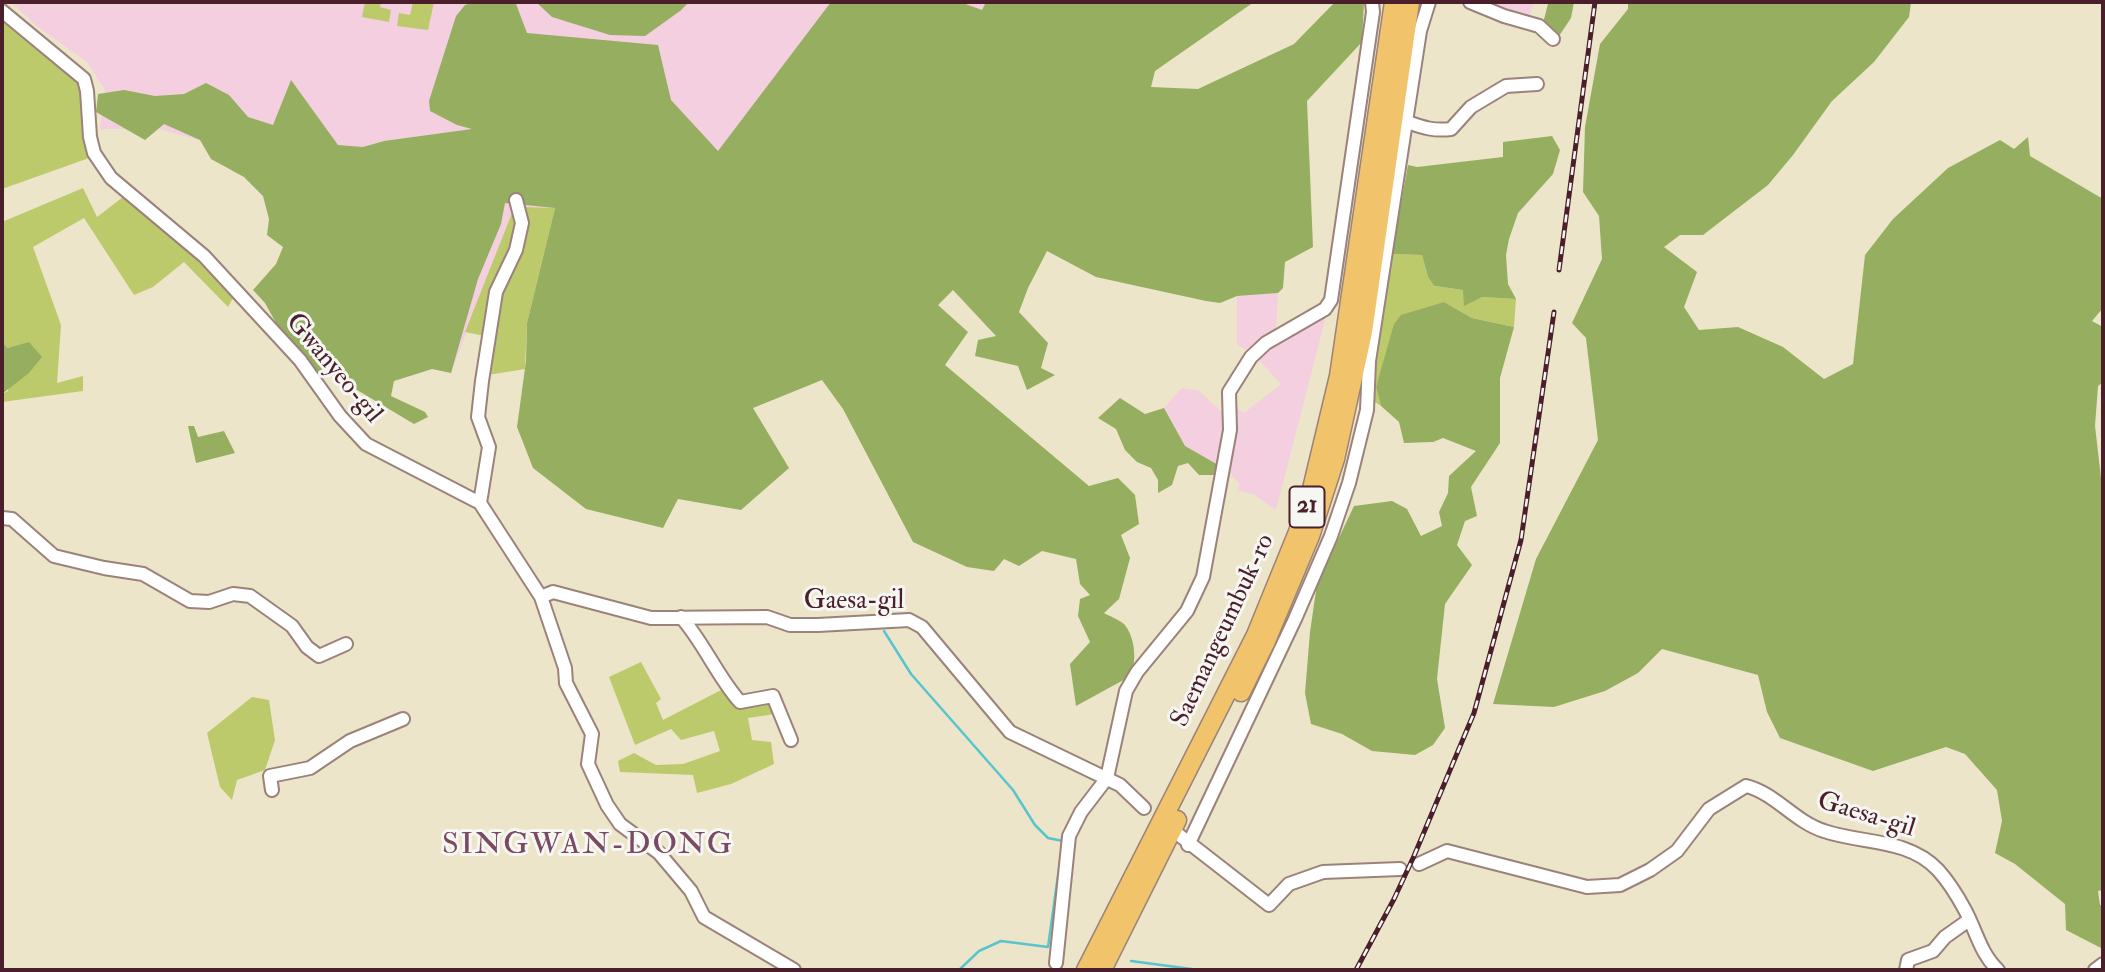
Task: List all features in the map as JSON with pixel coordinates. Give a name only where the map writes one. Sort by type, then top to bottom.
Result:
[{"type":"highway","name":"Saemangeumbuk-ro","points":[[1086,970],[1256,635],[1311,493],[1339,376],[1394,2]]},
{"type":"highway","name":"Saemangeumbuk-ro","points":[[1102,970],[1266,641],[1310,536],[1335,459],[1363,332],[1410,2]]},
{"type":"street","points":[[1056,963],[1069,836],[1080,812],[1107,778],[1126,691],[1187,611],[1203,577],[1230,430],[1229,392],[1251,357],[1266,343],[1325,309],[1331,300],[1373,12],[1372,2]]},
{"type":"street","points":[[1400,869],[1322,872],[1290,884],[1269,905],[1183,840],[1296,619],[1331,536],[1349,483],[1367,410],[1369,361],[1420,31],[1429,2]]},
{"type":"street","points":[[1470,2],[1539,26],[1553,39]]},
{"type":"street","name":"Gwanyeo-gil","points":[[2,11],[84,79],[88,91],[90,137],[94,153],[103,169],[119,186],[204,256],[300,360],[351,429],[366,444],[480,503],[541,597],[565,668],[566,683],[592,734],[588,764],[607,805],[620,824],[659,852],[691,891],[704,917],[794,970]]},
{"type":"street","points":[[1408,122],[1424,129],[1451,130],[1471,107],[1506,86],[1536,83]]},
{"type":"street","points":[[480,503],[489,447],[478,417],[482,381],[496,292],[516,250],[522,223],[516,200]]},
{"type":"street","points":[[2,518],[12,519],[54,556],[143,574],[190,601],[209,602],[233,594],[250,596],[292,626],[307,647],[319,656],[346,644]]},
{"type":"street","name":"Gaesa-gil","points":[[541,597],[553,592],[651,618],[767,617],[790,625],[909,620],[922,627],[1010,732],[1120,785],[1144,808]]},
{"type":"street","points":[[681,617],[740,702],[773,696],[791,740]]},
{"type":"street","points":[[272,790],[270,776],[310,768],[350,741],[403,719]]},
{"type":"street","name":"Gaesa-gil","points":[[1419,864],[1447,851],[1587,887],[1620,885],[1650,870],[1677,851],[1709,809],[1746,786],[1824,831],[1888,843],[1922,858],[1938,869],[1965,910],[1977,940],[1991,964],[1998,970]]},
{"type":"street","points":[[1906,970],[1908,960],[1933,951],[1945,937],[1969,920]]},
{"type":"street","points":[[2095,970],[2103,964]]},
{"type":"shaded area","points":[[12,2],[1057,2],[981,103],[555,208],[514,208],[451,373],[432,369],[394,381],[304,239],[215,147],[160,129],[100,129],[105,90],[87,62],[35,25]]},
{"type":"shaded area","points":[[1480,2],[1534,2],[1529,18]]},
{"type":"shaded area","points":[[1278,293],[1276,330],[1281,339],[1326,316],[1276,510],[1253,494],[1238,491],[1239,483],[1227,470],[1185,446],[1164,408],[1182,388],[1199,391],[1221,411],[1227,402],[1244,413],[1281,384],[1257,358],[1237,344],[1237,296]]},
{"type":"green space","points":[[365,2],[381,2],[380,7],[391,10],[389,22],[362,17]]},
{"type":"green space","points":[[413,2],[434,2],[428,30],[397,26],[399,13],[410,15]]},
{"type":"green space","points":[[475,2],[516,4],[527,33],[658,45],[671,100],[718,151],[831,2],[960,2],[982,10],[986,2],[1254,2],[1155,71],[1151,87],[1198,89],[1294,44],[1335,2],[1364,2],[1362,42],[1307,101],[1313,247],[1285,262],[1283,288],[1278,293],[1237,296],[1220,303],[1206,301],[1096,277],[1047,251],[1019,312],[1048,343],[1041,368],[1055,375],[1027,390],[1018,366],[975,356],[978,340],[996,336],[953,290],[938,305],[968,332],[945,365],[1089,486],[1118,478],[1135,495],[1139,524],[1121,535],[1130,558],[1119,599],[1104,613],[1124,624],[1131,636],[1134,665],[1129,677],[1076,706],[1070,664],[1090,642],[1078,616],[1080,599],[1090,595],[1080,584],[1076,559],[1042,551],[1019,566],[1004,559],[994,571],[967,567],[913,542],[843,409],[822,380],[753,408],[789,468],[741,510],[678,499],[663,528],[586,509],[533,468],[517,427],[526,361],[527,323],[555,208],[505,203],[501,224],[478,279],[451,373],[432,369],[394,381],[391,396],[425,412],[428,417],[414,424],[332,375],[317,371],[281,332],[265,303],[253,290],[276,264],[283,247],[267,235],[269,219],[263,196],[244,177],[211,159],[200,140],[164,124],[145,140],[96,112],[98,94],[124,90],[155,96],[184,94],[206,83],[229,95],[248,117],[273,125],[291,80],[338,145],[363,147],[384,141],[472,129],[457,125],[430,111],[429,101],[456,16],[465,5]]},
{"type":"green space","points":[[536,2],[689,2],[645,36],[610,35],[552,17]]},
{"type":"green space","points":[[1544,2],[1574,2],[1571,18],[1559,36],[1543,23],[1548,4]]},
{"type":"green space","points":[[1628,2],[1911,2],[1909,17],[1874,62],[1832,101],[1768,185],[1703,235],[1680,235],[1664,247],[1697,272],[1684,307],[1699,330],[1738,327],[1783,347],[1824,379],[1853,364],[1865,255],[1893,219],[1948,168],[2000,140],[2014,149],[2028,137],[2030,156],[2103,199],[2103,308],[2092,321],[2103,327],[2103,382],[2098,386],[2095,426],[2103,495],[2103,890],[2098,891],[2100,905],[2103,906],[2101,948],[2066,930],[2065,904],[2015,864],[1995,853],[2002,821],[1997,790],[1965,754],[1946,747],[1873,771],[1780,738],[1767,712],[1758,675],[1662,649],[1638,673],[1605,691],[1554,707],[1493,704],[1536,559],[1598,440],[1586,338],[1572,323],[1602,259],[1599,216],[1583,192],[1585,127],[1600,44],[1628,9]]},
{"type":"green space","points":[[2,16],[79,83],[82,122],[89,158],[2,189]]},
{"type":"green space","points":[[1552,136],[1560,150],[1553,174],[1518,213],[1509,239],[1506,255],[1508,284],[1516,299],[1482,297],[1464,306],[1463,290],[1434,286],[1428,277],[1422,255],[1392,254],[1408,165],[1417,167],[1503,157],[1503,142]]},
{"type":"green space","points":[[83,188],[97,217],[123,197],[194,257],[233,298],[228,307],[184,262],[153,287],[134,295],[84,218],[33,247],[61,325],[57,383],[83,376],[83,391],[2,402],[2,394],[8,391],[8,348],[2,342],[2,222]]},
{"type":"green space","points":[[522,207],[555,208],[527,323],[525,369],[488,375],[493,320]]},
{"type":"green space","points":[[514,208],[518,227],[485,336],[465,332]]},
{"type":"green space","points":[[1392,254],[1422,255],[1428,277],[1434,286],[1463,290],[1482,297],[1516,299],[1514,327],[1472,318],[1444,302],[1383,365],[1376,387],[1381,406],[1375,402],[1372,375]]},
{"type":"green space","points":[[1444,302],[1472,318],[1514,327],[1500,378],[1500,443],[1471,487],[1477,516],[1465,521],[1457,545],[1472,565],[1445,604],[1437,679],[1445,728],[1433,745],[1415,755],[1372,751],[1342,734],[1311,724],[1305,693],[1317,584],[1354,506],[1392,501],[1407,509],[1421,536],[1442,526],[1439,512],[1448,493],[1449,476],[1476,451],[1443,438],[1433,442],[1404,443],[1399,422],[1381,406],[1376,387],[1394,324],[1401,315]]},
{"type":"green space","points":[[2,342],[8,348],[29,342],[42,357],[29,373],[2,394]]},
{"type":"green space","points":[[1120,398],[1145,414],[1164,408],[1185,446],[1220,466],[1215,475],[1199,475],[1188,463],[1178,466],[1172,485],[1158,493],[1158,480],[1151,468],[1137,462],[1125,450],[1116,429],[1098,418]]},
{"type":"green space","points":[[188,426],[194,426],[198,437],[224,431],[235,453],[196,463]]},
{"type":"green space","points":[[641,662],[661,699],[656,703],[663,720],[723,689],[740,707],[770,700],[775,714],[748,718],[752,740],[771,742],[774,764],[731,784],[697,793],[693,775],[620,772],[618,761],[634,753],[656,765],[683,764],[720,751],[714,731],[681,740],[671,729],[635,745],[609,677]]},
{"type":"green space","points":[[252,697],[269,700],[275,740],[265,770],[237,780],[232,800],[220,787],[207,733]]},
{"type":"waterway","points":[[884,631],[911,674],[1013,790],[1035,825],[1048,838],[1063,841]]},
{"type":"waterway","points":[[959,970],[979,951],[1001,941],[1048,947],[1061,854]]},
{"type":"waterway","points":[[1131,961],[1199,970]]},
{"type":"railway","points":[[1559,270],[1595,2]]},
{"type":"railway","points":[[1356,970],[1414,856],[1474,713],[1521,540],[1554,312]]},
{"type":"district","name":"SINGWAN-DONG","points":[[588,847]]}]
